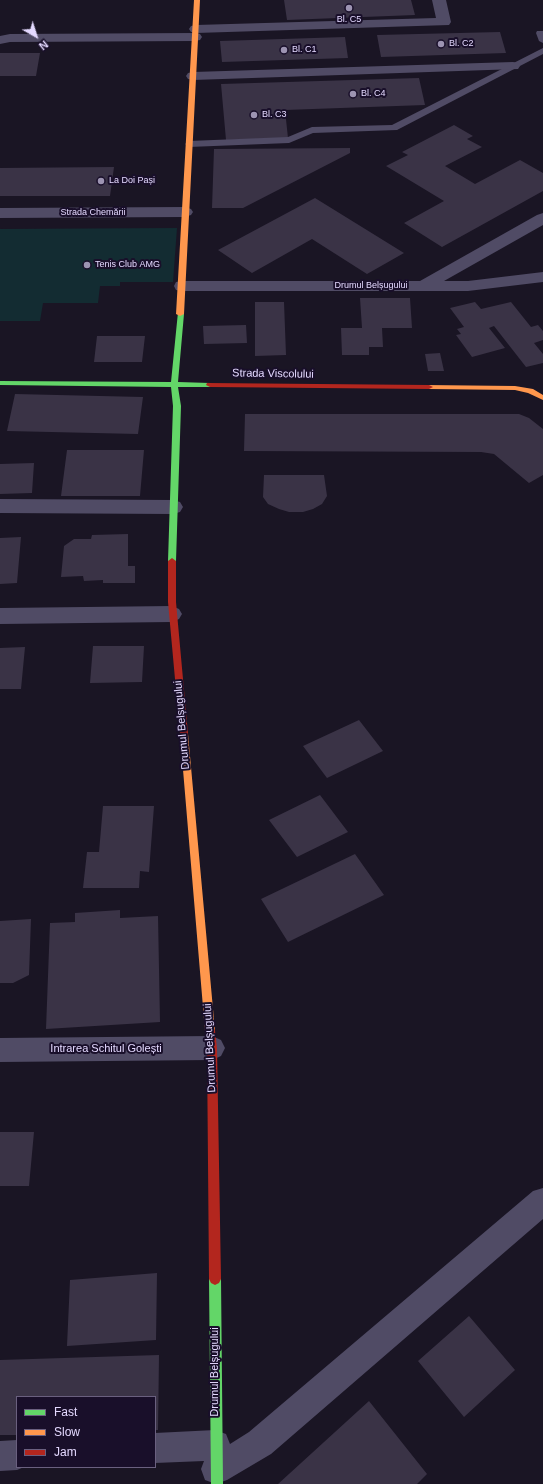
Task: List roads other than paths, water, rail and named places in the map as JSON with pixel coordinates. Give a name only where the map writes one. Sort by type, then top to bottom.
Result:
[{"type":"street","name":"Drumul Belșugului","points":[[197,0],[182,286],[174,385],[177,406],[173,506],[172,614],[212,1048],[216,1466]]},
{"type":"street","points":[[0,40],[10,38],[196,33],[444,22],[439,0]]},
{"type":"street","points":[[193,76],[513,66]]},
{"type":"street","name":"Strada Chemării","points":[[0,213],[185,212]]},
{"type":"street","name":"Drumul Belșugului","points":[[182,286],[424,286],[543,218]]},
{"type":"street","points":[[424,286],[468,286],[543,277]]},
{"type":"street","name":"Strada Viscolului","points":[[0,383],[515,388],[530,391],[543,398]]},
{"type":"street","points":[[0,506],[173,506]]},
{"type":"street","points":[[0,616],[172,614]]},
{"type":"street","name":"Intrarea Schitul Golești","points":[[0,1050],[212,1048]]},
{"type":"street","points":[[156,1448],[216,1466],[260,1443],[543,1201]]},
{"type":"street","points":[[0,1456],[16,1455]]},
{"type":"lane","points":[[540,33],[543,42]]},
{"type":"lane","points":[[189,144],[289,140],[312,130],[394,128],[543,51]]},
{"type":"place","name":"Bl. C5","points":[[349,8]]},
{"type":"place","name":"Bl. C2","points":[[441,44]]},
{"type":"place","name":"Bl. C1","points":[[284,50]]},
{"type":"place","name":"Bl. C4","points":[[353,94]]},
{"type":"place","name":"Bl. C3","points":[[254,115]]},
{"type":"place","name":"La Doi Pași","points":[[101,181]]},
{"type":"place","name":"Tenis Club AMG","points":[[87,265]]}]
